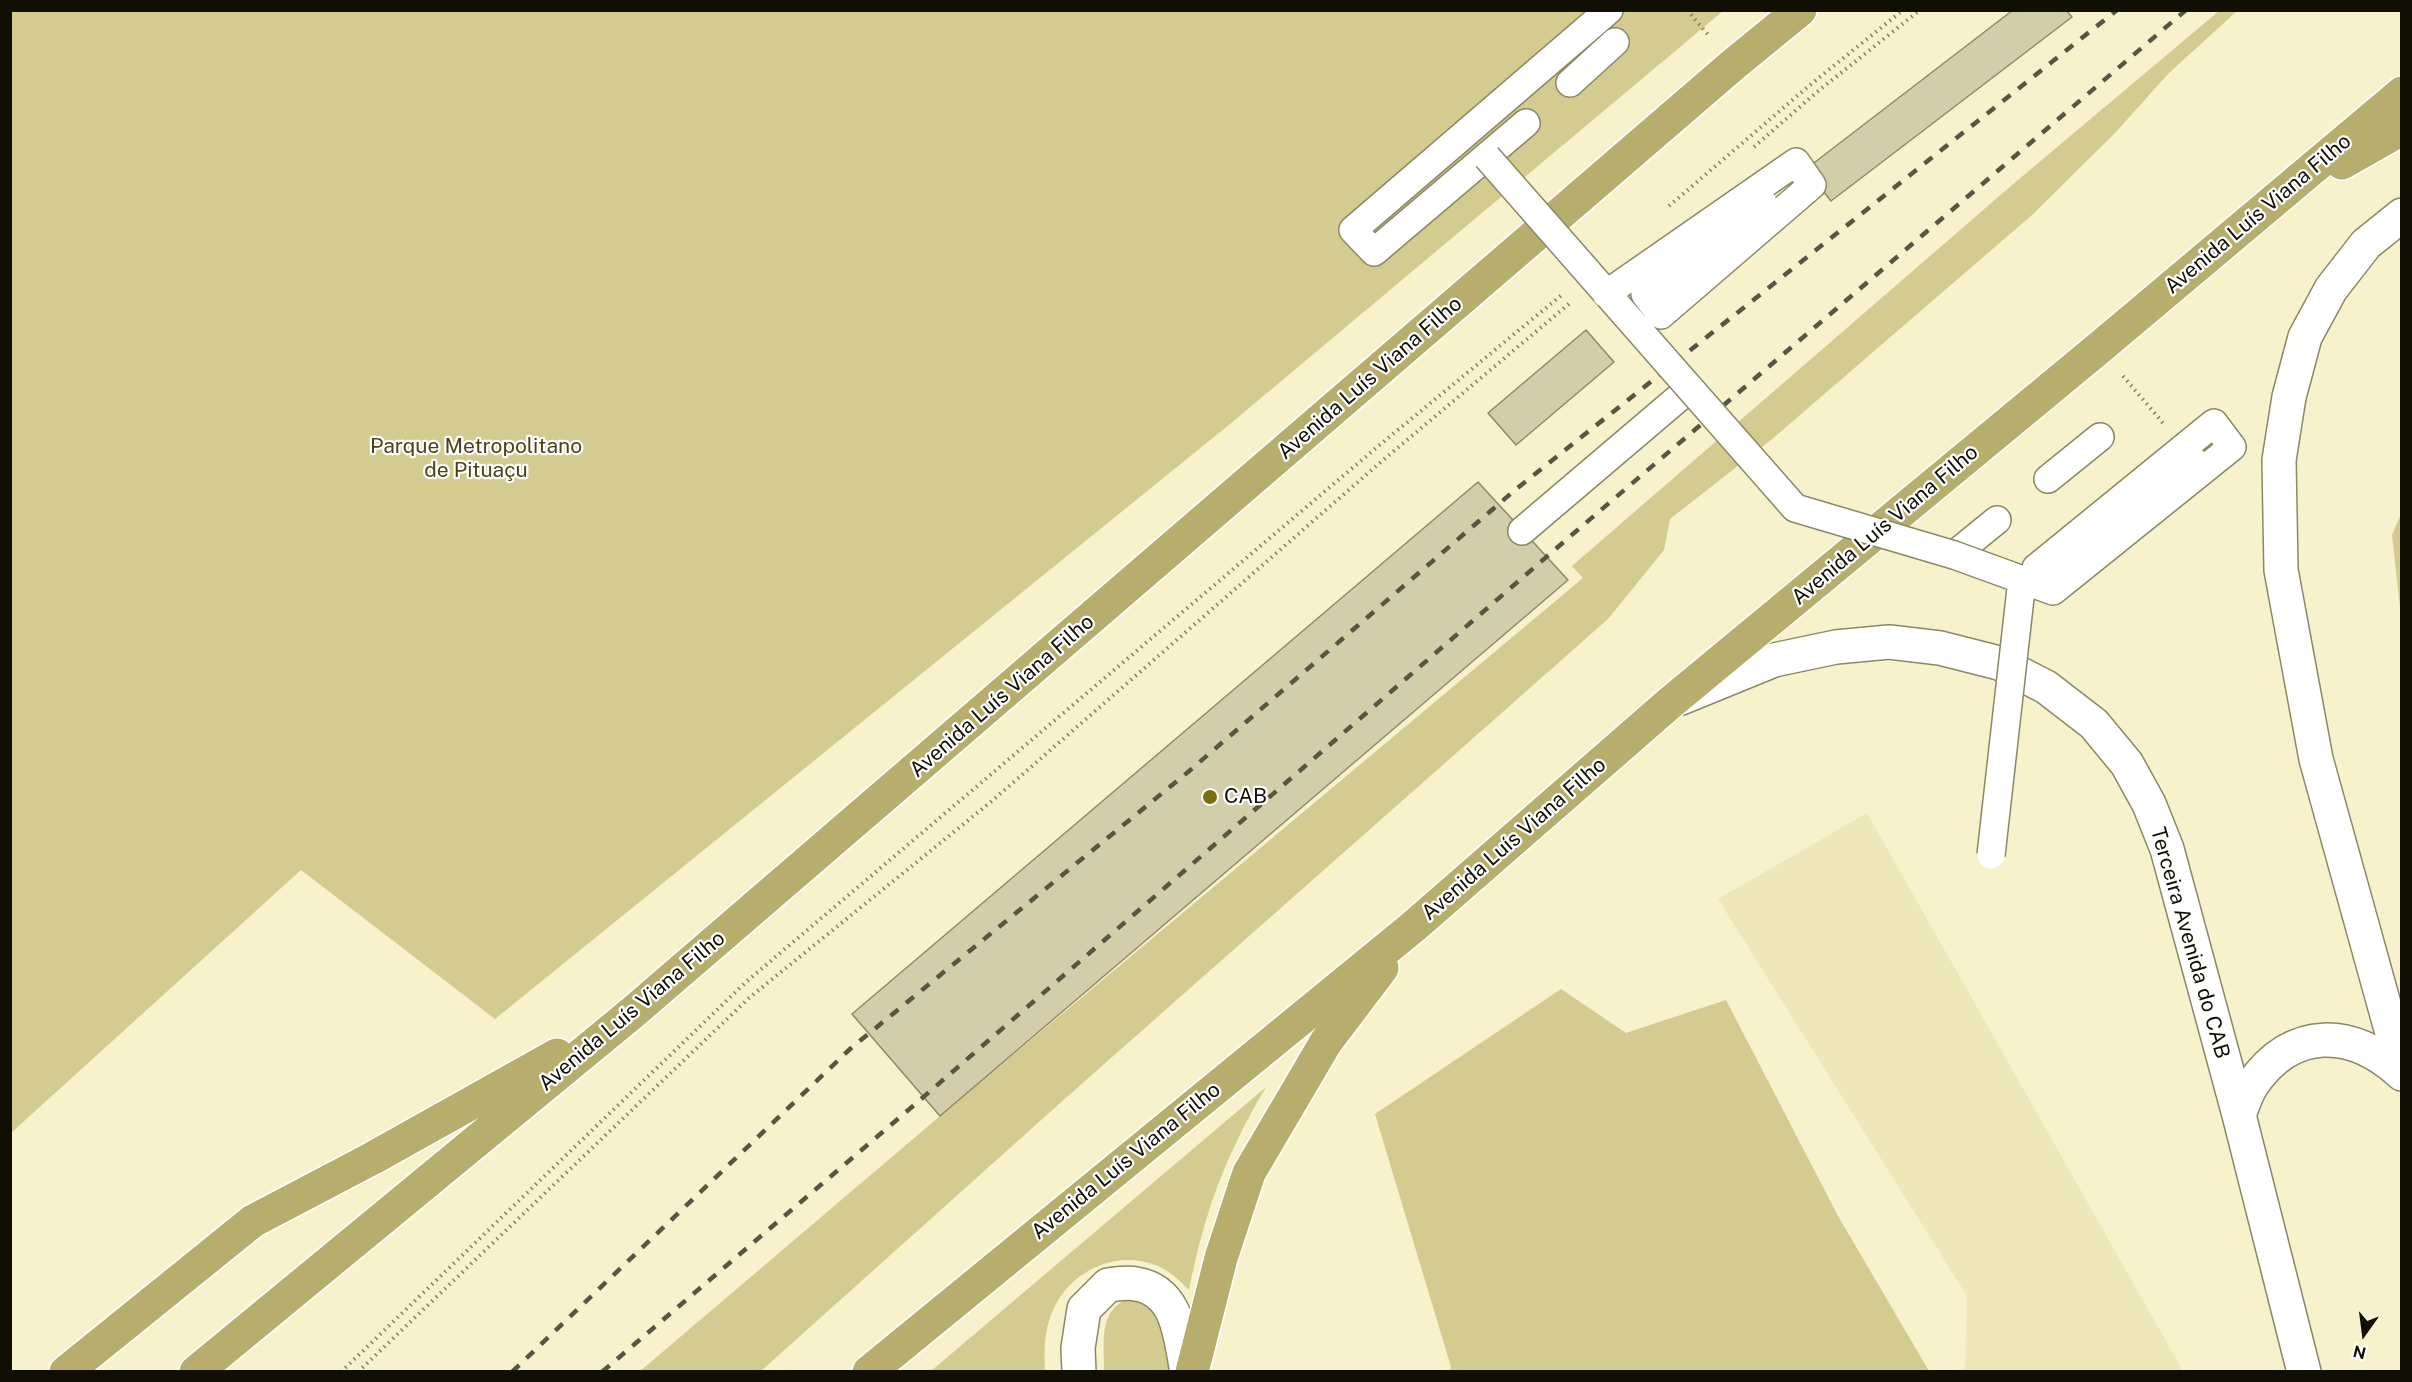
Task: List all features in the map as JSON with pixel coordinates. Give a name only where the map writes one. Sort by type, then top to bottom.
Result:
[{"type":"highway","name":"Avenida Luís Viana Filho","points":[[196,1371],[632,1013],[1725,72],[1800,10]]},
{"type":"highway","name":"Avenida Luís Viana Filho","points":[[868,1371],[1413,927],[1671,702],[2099,348],[2402,93]]},
{"type":"highway","points":[[2273,202],[2402,129]]},
{"type":"highway","points":[[1192,1371],[1221,1258],[1249,1173],[1326,1042],[1413,927]]},
{"type":"highway","points":[[66,1371],[253,1221],[373,1158],[632,1013]]},
{"type":"main road","points":[[2402,215],[2366,244],[2331,289],[2305,337],[2289,398],[2279,460],[2282,570],[2316,759],[2402,1069]]},
{"type":"main road","name":"Terceira Avenida do CAB","points":[[1671,702],[1774,660],[1836,647],[1889,642],[1940,648],[1999,663],[2046,687],[2094,724],[2127,764],[2149,804],[2167,849],[2239,1115],[2304,1371]]},
{"type":"main road","points":[[2239,1115],[2250,1087],[2264,1070],[2278,1057],[2298,1045],[2326,1039],[2352,1044],[2383,1056],[2402,1074]]},
{"type":"main road","points":[[1079,1371],[1078,1348],[1084,1309],[1108,1285],[1136,1284],[1161,1294],[1175,1314],[1187,1371]]},
{"type":"street","points":[[1526,123],[1374,252],[1353,230],[1609,10]]},
{"type":"street","points":[[1570,83],[1615,42]]},
{"type":"street","points":[[1487,157],[1795,508],[1954,555],[2053,591],[2232,447],[2214,423],[2036,568],[2049,581],[2195,462]]},
{"type":"street","points":[[1606,294],[1796,162],[1812,185],[1661,315],[1645,294],[1763,203]]},
{"type":"street","points":[[1522,531],[1689,389]]},
{"type":"street","points":[[2048,479],[2100,437]]},
{"type":"street","points":[[1954,555],[1997,520]]},
{"type":"street","points":[[1992,855],[2022,580]]},
{"type":"path","points":[[1660,213],[1810,85],[1903,10]]},
{"type":"path","points":[[1749,152],[1817,92],[1920,10]]},
{"type":"path","points":[[341,1371],[746,982],[1376,448],[1569,289]]},
{"type":"path","points":[[358,1371],[749,998],[992,801],[1382,461],[1570,303]]},
{"type":"path","points":[[2099,348],[2195,462]]},
{"type":"shaded area","points":[[1867,813],[2183,1371],[1965,1371],[1967,1296],[1718,899]]},
{"type":"green space","name":"Parque Metropolitano de Pituaçu","points":[[11,11],[1723,11],[1230,424],[495,1019],[301,870],[11,1133]]},
{"type":"green space","points":[[2219,11],[2237,11],[2168,74],[2115,133],[2032,215],[1771,440],[1670,519],[1664,550],[1608,619],[1068,1096],[761,1371],[639,1372],[940,1116],[1583,578],[1572,566],[2012,185]]},
{"type":"green space","points":[[2401,514],[2401,617],[2392,535]]},
{"type":"green space","points":[[1561,989],[1626,1033],[1726,1000],[1838,1216],[1929,1371],[1450,1371],[1451,1367],[1375,1114]]},
{"type":"green space","points":[[1266,1087],[1239,1136],[1218,1185],[1202,1235],[1189,1290],[1169,1272],[1155,1265],[1122,1260],[1106,1263],[1077,1279],[1055,1305],[1046,1333],[1045,1371],[931,1371]]},
{"type":"green space","points":[[1126,1299],[1148,1300],[1169,1335],[1169,1371],[1104,1372],[1104,1331],[1107,1321],[1110,1313]]},
{"type":"building","points":[[2013,10],[2066,10],[2072,17],[1831,201],[1806,169]]},
{"type":"building","points":[[1586,330],[1614,362],[1516,445],[1488,413]]},
{"type":"building","name":"CAB","points":[[1478,482],[1568,580],[940,1116],[852,1014]]},
{"type":"railway","points":[[512,1372],[850,1049],[1188,772],[1515,490],[2117,10]]},
{"type":"railway","points":[[602,1372],[913,1106],[1574,533],[2186,10]]},
{"type":"place","name":"CAB","points":[[1210,797]]}]
